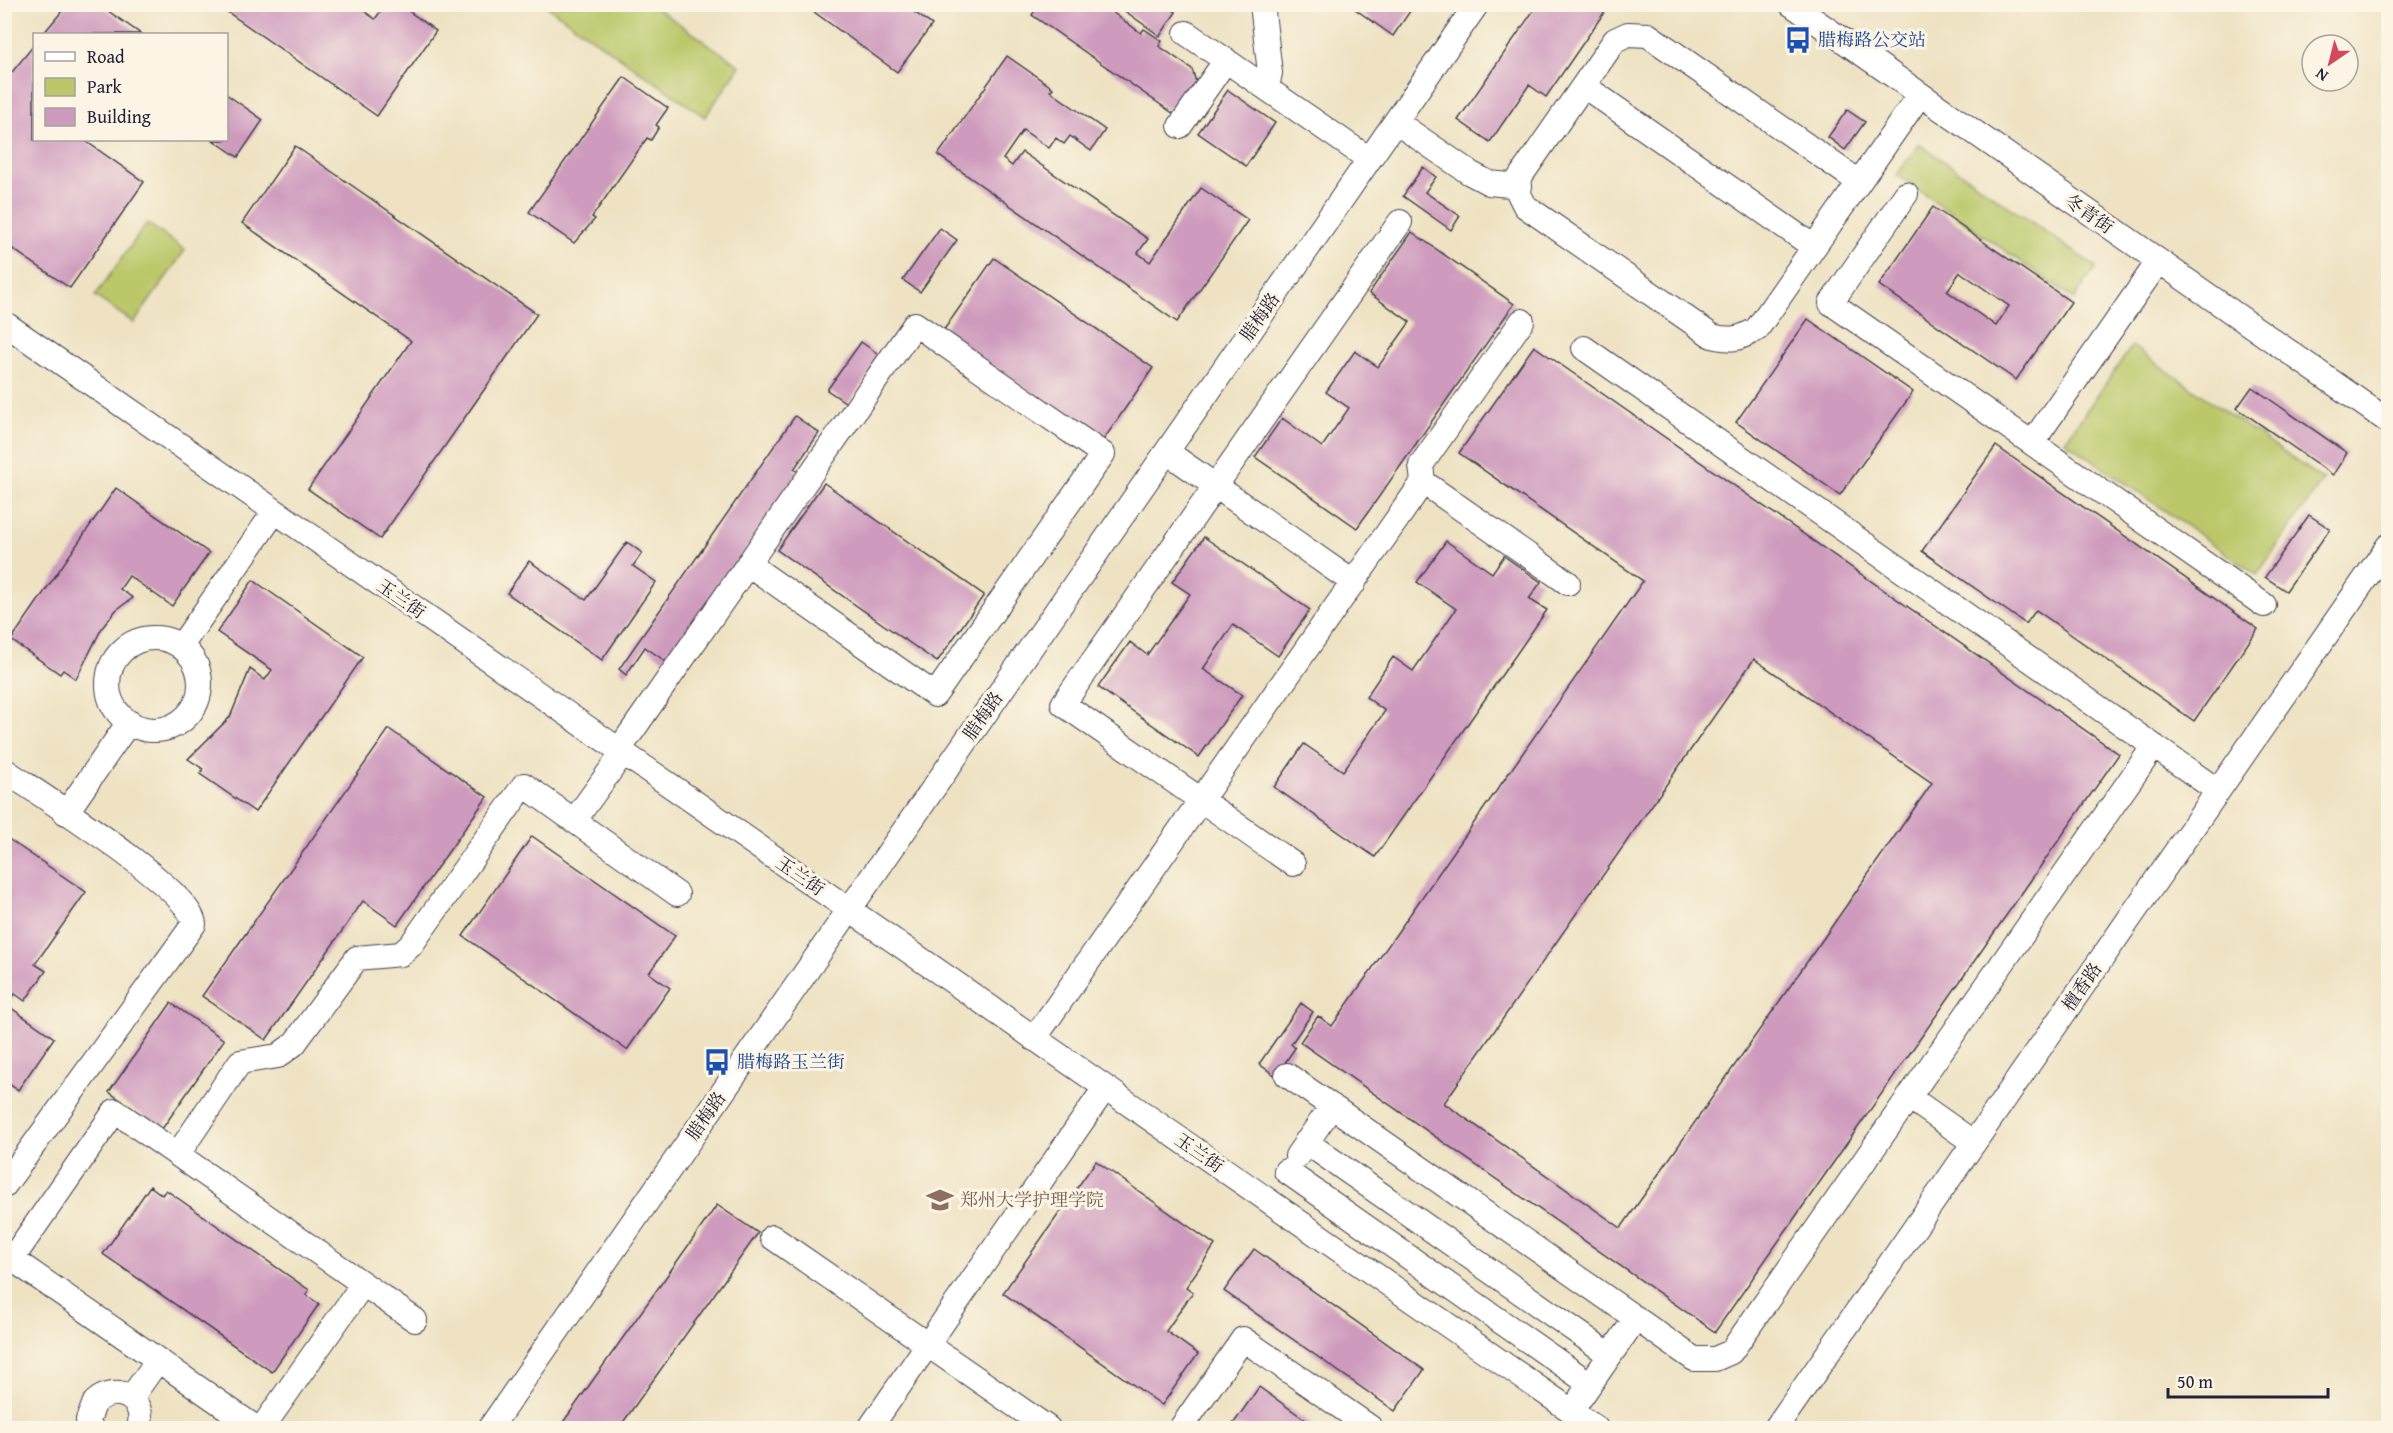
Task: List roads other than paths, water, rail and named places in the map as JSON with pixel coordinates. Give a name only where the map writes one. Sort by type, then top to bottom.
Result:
[{"type":"street","points":[[1262,4],[1270,73],[1267,88]]},
{"type":"street","name":"腊梅路","points":[[490,1428],[1477,4]]},
{"type":"street","name":"冬青街","points":[[1791,4],[1919,96],[2388,421]]},
{"type":"street","points":[[1186,33],[1369,159]]},
{"type":"street","points":[[1859,182],[1648,35],[1628,34],[1615,40],[1520,177],[1520,194],[1526,206],[1712,336],[1728,340],[1742,338],[1757,329],[1919,96]]},
{"type":"street","points":[[1180,126],[1226,60]]},
{"type":"street","points":[[1584,86],[1814,247]]},
{"type":"street","points":[[1396,122],[1470,173],[1489,183],[1520,186]]},
{"type":"street","points":[[1906,194],[1831,303],[2264,605]]},
{"type":"street","points":[[1293,864],[1063,704],[1400,222]]},
{"type":"street","points":[[2032,443],[2158,262]]},
{"type":"street","points":[[1034,1039],[1423,482],[1420,465],[1522,321]]},
{"type":"street","name":"玉兰街","points":[[4,323],[1596,1428]]},
{"type":"street","points":[[574,821],[748,564],[915,324],[1102,454],[935,695],[748,564]]},
{"type":"street","points":[[1584,348],[2218,791]]},
{"type":"street","points":[[1167,452],[1354,582]]},
{"type":"street","points":[[1423,482],[1568,583]]},
{"type":"street","points":[[181,646],[275,511]]},
{"type":"street","name":"檀香路","points":[[1776,1428],[2388,546]]},
{"type":"street","points":[[151,637],[163,638],[181,646],[192,657],[201,679],[197,703],[181,722],[158,730],[145,729],[129,722],[115,708],[108,686],[109,674],[119,653],[139,640],[151,637]]},
{"type":"street","points":[[66,813],[129,722]]},
{"type":"street","points":[[1287,1075],[1694,1359],[1714,1359],[1731,1352],[2154,747]]},
{"type":"street","points":[[4,770],[155,876],[188,908],[193,916],[194,924],[4,1186]]},
{"type":"street","points":[[178,1154],[240,1062],[278,1056],[294,1044],[357,958],[401,954],[411,945],[524,785],[677,894]]},
{"type":"street","points":[[870,1428],[1105,1088]]},
{"type":"street","points":[[1909,1097],[1974,1143]]},
{"type":"street","points":[[1266,1200],[1332,1106]]},
{"type":"street","points":[[256,1428],[12,1258],[115,1111],[415,1320]]},
{"type":"street","points":[[1306,1142],[1610,1355]]},
{"type":"street","points":[[1286,1171],[1590,1384]]},
{"type":"street","points":[[772,1237],[1048,1428]]},
{"type":"street","points":[[262,1428],[363,1284]]},
{"type":"street","points":[[1571,1411],[1636,1318]]},
{"type":"street","points":[[1181,1428],[1243,1340],[1371,1428]]},
{"type":"street","points":[[131,1398],[158,1360]]},
{"type":"street","points":[[91,1428],[90,1410],[102,1395],[122,1393],[131,1398],[139,1410],[139,1428]]},
{"type":"place","name":"腊梅路公交站","points":[[1798,40]]},
{"type":"place","name":"腊梅路玉兰街","points":[[717,1062]]},
{"type":"place","name":"郑州大学护理学院","points":[[940,1200]]}]
